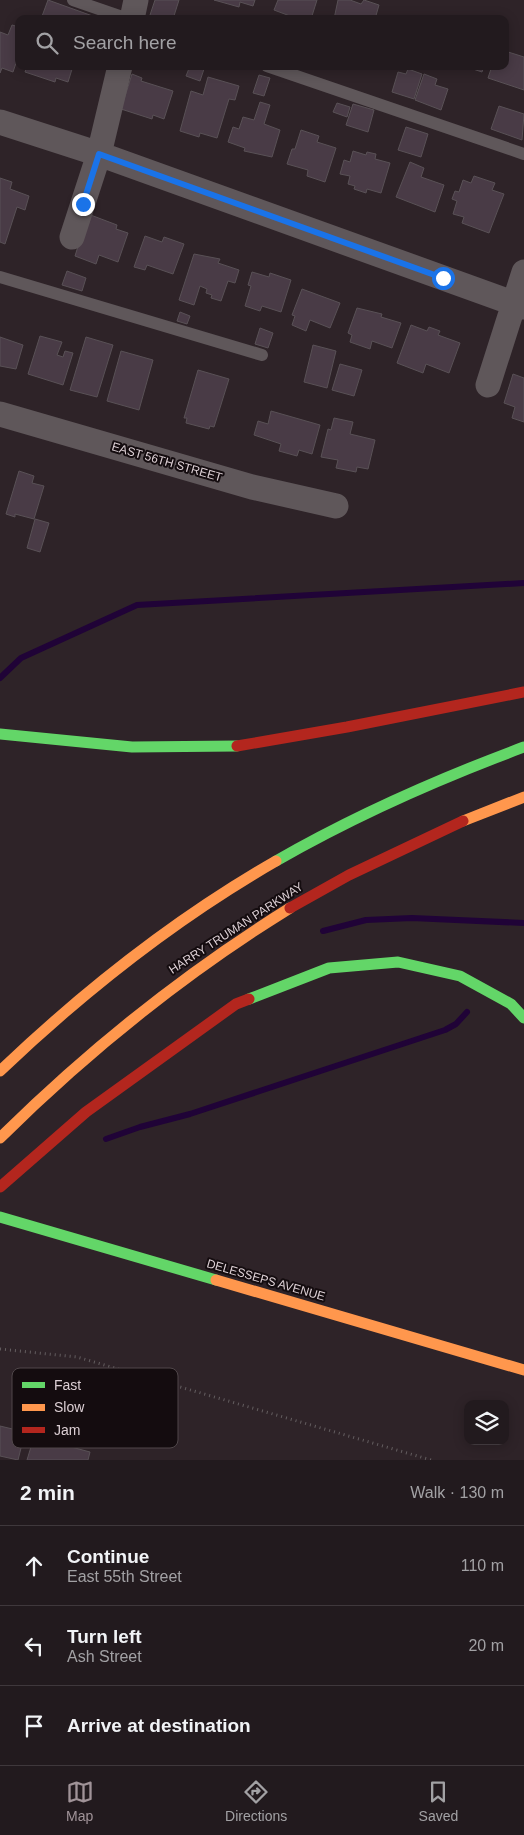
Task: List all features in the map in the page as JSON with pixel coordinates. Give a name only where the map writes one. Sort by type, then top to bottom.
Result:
[{"type":"main road","points":[[0,734],[132,747],[230,747],[347,727],[524,692]]},
{"type":"main road","points":[[0,1071],[66,1010],[131,956],[200,908],[270,864],[343,824],[419,788],[524,747]]},
{"type":"main road","name":"HARRY TRUMAN PARKWAY","points":[[0,1138],[38,1099],[96,1046],[160,994],[226,947],[294,904],[364,866],[438,832],[524,797]]},
{"type":"main road","points":[[0,1187],[86,1112],[236,1004],[329,968],[398,962],[460,976],[511,1004],[524,1018]]},
{"type":"main road","name":"DELESSEPS AVENUE","points":[[0,1217],[524,1370]]},
{"type":"street","points":[[131,15],[136,0]]},
{"type":"street","points":[[72,237],[99,154],[119,70]]},
{"type":"street","points":[[0,122],[99,154],[520,306]]},
{"type":"street","points":[[488,385],[520,306],[524,272]]},
{"type":"street","name":"EAST 56TH STREET","points":[[0,414],[252,487],[336,506]]},
{"type":"lane","points":[[73,0],[118,15]]},
{"type":"lane","points":[[279,70],[524,154]]},
{"type":"lane","points":[[0,277],[262,355]]},
{"type":"path","points":[[0,1349],[77,1358],[112,1368]]},
{"type":"path","points":[[178,1387],[431,1460]]},
{"type":"building","points":[[48,0],[90,15],[42,15]]},
{"type":"building","points":[[155,0],[179,0],[174,15],[150,15]]},
{"type":"building","points":[[214,0],[255,0],[253,6],[240,2],[239,7]]},
{"type":"building","points":[[278,0],[317,0],[312,15],[287,15],[274,10]]},
{"type":"building","points":[[338,0],[350,0],[361,4],[364,0],[379,5],[376,15],[335,15]]},
{"type":"building","points":[[12,25],[15,26],[15,66],[13,72],[2,68],[0,73],[0,32],[8,35]]},
{"type":"building","points":[[509,52],[524,57],[524,90],[488,78],[491,70],[509,70]]},
{"type":"building","points":[[26,70],[72,70],[68,82],[56,78],[55,82],[25,72]]},
{"type":"building","points":[[188,70],[204,70],[200,81],[186,76]]},
{"type":"building","points":[[408,70],[411,70],[422,74],[414,99],[392,92],[398,72],[406,74]]},
{"type":"building","points":[[132,74],[142,78],[141,81],[173,91],[164,119],[153,115],[152,119],[121,109]]},
{"type":"building","points":[[424,74],[437,79],[435,85],[448,89],[441,110],[415,100]]},
{"type":"building","points":[[259,75],[270,78],[264,96],[253,93]]},
{"type":"building","points":[[208,77],[239,86],[235,100],[229,99],[217,138],[200,133],[199,137],[180,131],[191,91],[203,95]]},
{"type":"building","points":[[260,102],[270,105],[264,124],[280,130],[272,157],[244,151],[245,148],[228,142],[233,127],[239,129],[243,117],[254,120]]},
{"type":"building","points":[[337,103],[350,107],[347,117],[333,112]]},
{"type":"building","points":[[353,104],[374,110],[368,132],[346,125]]},
{"type":"building","points":[[499,106],[524,114],[522,140],[491,129]]},
{"type":"building","points":[[406,127],[428,134],[421,157],[398,150]]},
{"type":"building","points":[[301,130],[319,136],[317,142],[336,148],[325,182],[307,176],[308,170],[287,164],[292,149],[295,149]]},
{"type":"building","points":[[353,151],[366,155],[367,152],[376,154],[375,159],[390,163],[381,193],[367,189],[366,193],[354,189],[355,186],[348,184],[350,176],[340,174],[344,160],[350,162]]},
{"type":"building","points":[[410,162],[424,168],[421,177],[444,185],[435,212],[396,197]]},
{"type":"building","points":[[474,176],[495,183],[492,190],[504,194],[489,233],[462,223],[464,217],[453,214],[457,201],[452,199],[455,191],[459,192],[463,180],[471,183]]},
{"type":"building","points":[[0,178],[12,182],[10,189],[29,196],[25,210],[17,207],[5,244],[0,242]]},
{"type":"building","points":[[88,214],[117,225],[116,229],[128,233],[118,262],[99,255],[96,264],[75,256]]},
{"type":"building","points":[[145,236],[162,242],[164,237],[184,244],[173,274],[147,265],[145,270],[134,267]]},
{"type":"building","points":[[194,254],[220,259],[218,263],[239,270],[235,283],[228,281],[221,301],[211,298],[212,295],[206,293],[207,289],[200,286],[194,305],[179,300]]},
{"type":"building","points":[[67,271],[86,278],[82,291],[62,285]]},
{"type":"building","points":[[252,272],[269,277],[270,273],[291,280],[281,312],[262,306],[260,311],[245,306],[251,286],[248,285]]},
{"type":"building","points":[[302,289],[340,303],[330,328],[310,320],[306,331],[292,325],[295,316],[292,315]]},
{"type":"building","points":[[357,308],[382,314],[381,317],[401,323],[392,348],[372,341],[370,349],[350,342],[352,335],[348,333]]},
{"type":"building","points":[[180,312],[190,316],[187,324],[177,321]]},
{"type":"building","points":[[411,325],[427,331],[429,327],[440,331],[438,335],[460,343],[449,373],[426,364],[423,373],[397,363]]},
{"type":"building","points":[[260,328],[273,333],[268,348],[255,344]]},
{"type":"building","points":[[40,336],[62,342],[57,355],[63,357],[65,351],[73,353],[63,385],[28,374]]},
{"type":"building","points":[[0,337],[23,345],[16,369],[0,366]]},
{"type":"building","points":[[86,337],[113,345],[97,397],[70,390]]},
{"type":"building","points":[[313,345],[336,351],[327,388],[304,382]]},
{"type":"building","points":[[121,351],[153,360],[139,410],[107,401]]},
{"type":"building","points":[[340,364],[362,370],[354,396],[332,390]]},
{"type":"building","points":[[198,370],[229,379],[214,427],[210,426],[209,429],[186,423],[187,418],[184,418]]},
{"type":"building","points":[[513,374],[524,378],[524,422],[512,418],[515,407],[504,403]]},
{"type":"building","points":[[271,411],[320,425],[312,454],[299,450],[297,456],[279,451],[281,444],[254,435],[258,421],[268,424]]},
{"type":"building","points":[[334,418],[353,422],[350,434],[375,440],[368,469],[357,467],[356,472],[336,468],[338,460],[321,457],[328,429],[331,430]]},
{"type":"building","points":[[19,471],[34,476],[32,483],[44,486],[34,519],[15,514],[15,517],[6,514]]},
{"type":"building","points":[[35,519],[49,523],[40,552],[27,548]]},
{"type":"building","points":[[0,1426],[12,1429],[12,1448],[21,1448],[18,1460],[0,1456]]},
{"type":"building","points":[[31,1448],[75,1448],[90,1452],[88,1460],[27,1460]]},
{"type":"waterway","points":[[0,678],[21,658],[137,605],[524,583]]},
{"type":"waterway","points":[[323,931],[366,920],[412,918],[524,923]]},
{"type":"waterway","points":[[106,1139],[140,1127],[190,1114],[445,1030],[456,1024],[467,1012]]},
{"type":"traffic: fast","points":[[0,734],[132,747],[237,746]]},
{"type":"traffic: fast","points":[[276,861],[367,813],[460,772],[524,747]]},
{"type":"traffic: fast","points":[[249,999],[329,968],[398,962],[460,976],[511,1004],[524,1018]]},
{"type":"traffic: fast","points":[[0,1217],[216,1280]]},
{"type":"traffic: slow","points":[[463,821],[524,797]]},
{"type":"traffic: slow","points":[[0,1071],[65,1012],[132,957],[202,907],[276,861]]},
{"type":"traffic: slow","points":[[0,1138],[68,1074],[138,1015],[250,933],[290,908]]},
{"type":"traffic: slow","points":[[216,1280],[524,1370]]},
{"type":"traffic: jam","points":[[237,746],[347,727],[524,692]]},
{"type":"traffic: jam","points":[[290,908],[349,875],[463,821]]},
{"type":"traffic: jam","points":[[0,1187],[86,1112],[236,1004],[249,999]]},
{"type":"route","points":[[83,204],[99,154],[443,278]]}]
